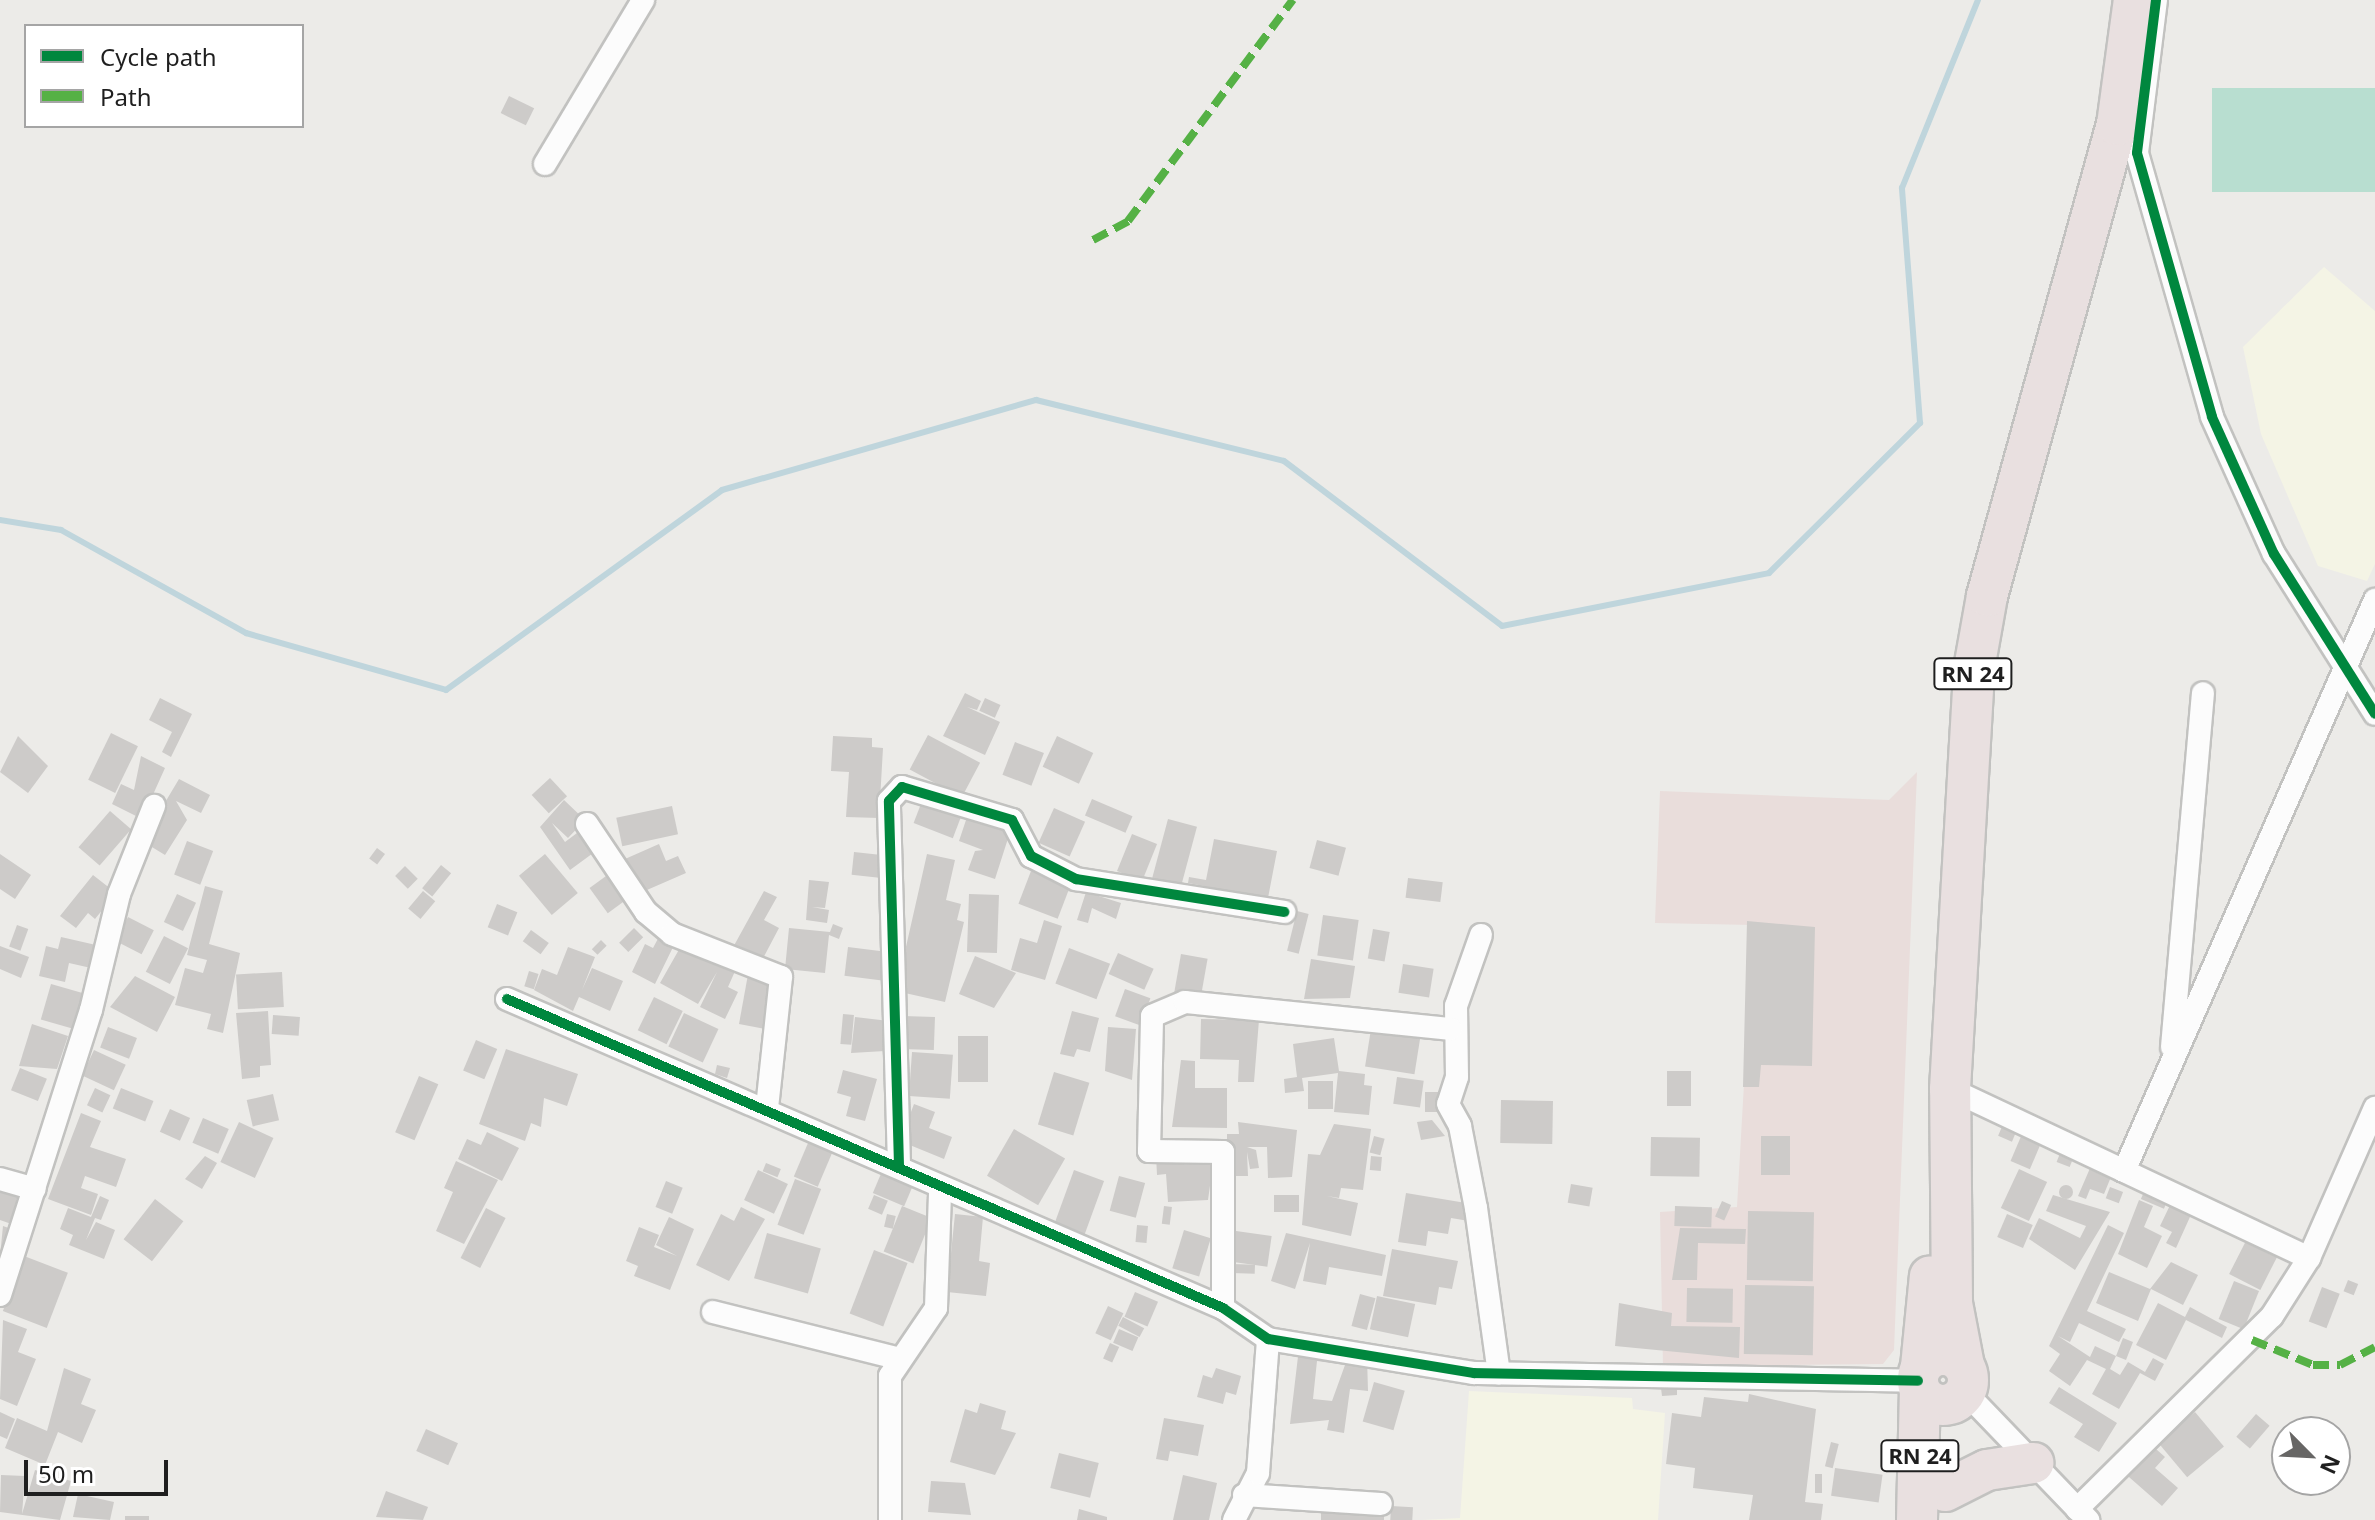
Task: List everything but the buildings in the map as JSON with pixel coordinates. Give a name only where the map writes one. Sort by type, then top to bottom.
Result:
[{"type":"highway","name":"RN 24","points":[[1944,1505],[1940,1383],[1954,666],[1981,532],[2044,322],[2092,120],[2109,0]]},
{"type":"highway","name":"RN 24","points":[[1917,1520],[1952,1303],[1950,1089],[1974,669],[1987,596],[2127,126],[2134,0]]},
{"type":"highway","points":[[1944,1505],[1987,1470],[2033,1463]]},
{"type":"street","points":[[545,164],[643,0]]},
{"type":"street","name":"RN 24","points":[[2127,126],[2156,0]]},
{"type":"street","points":[[2127,126],[2212,417],[2274,554],[2375,714]]},
{"type":"street","points":[[2124,1171],[2375,600]]},
{"type":"street","points":[[2170,1067],[2203,693]]},
{"type":"street","points":[[899,1165],[889,801],[902,787],[1012,820],[1031,856],[1076,879],[1284,912]]},
{"type":"street","points":[[0,1295],[35,1189],[119,894],[154,806]]},
{"type":"street","points":[[587,824],[646,912],[672,934],[781,977],[767,1108]]},
{"type":"street","points":[[1481,935],[1451,1029],[1457,1077],[1448,1104],[1460,1126],[1476,1208],[1499,1373]]},
{"type":"street","points":[[507,999],[899,1165],[940,1191],[1223,1308],[1268,1339],[1499,1373],[1940,1383],[2033,1463],[2082,1514],[2252,1340],[2309,1258],[2375,1108]]},
{"type":"street","points":[[1223,1308],[1223,1152],[1149,1151],[1152,1016],[1185,1002],[1451,1029]]},
{"type":"street","points":[[1950,1089],[2309,1258]]},
{"type":"street","points":[[0,1179],[35,1189]]},
{"type":"street","points":[[890,1520],[886,1406],[900,1359],[936,1308],[940,1191]]},
{"type":"street","points":[[713,1312],[900,1359]]},
{"type":"street","points":[[1234,1520],[1244,1495],[1258,1473],[1268,1339]]},
{"type":"street","points":[[1244,1495],[1381,1504]]},
{"type":"shaded area","points":[[2324,267],[2375,311],[2375,564],[2367,581],[2318,566],[2261,434],[2243,347]]},
{"type":"shaded area","points":[[1917,772],[1894,1350],[1883,1364],[1663,1366],[1660,1212],[1737,1207],[1753,925],[1655,923],[1660,791],[1889,800]]},
{"type":"shaded area","points":[[1469,1391],[1632,1398],[1633,1409],[1665,1413],[1658,1520],[1422,1520],[1460,1518]]},
{"type":"green space","points":[[2212,88],[2375,88],[2375,192],[2212,192]]},
{"type":"waterway","points":[[0,520],[61,530],[246,633],[446,690],[722,490],[1036,400],[1284,461],[1502,626],[1769,573],[1920,423],[1902,188],[1978,0]]},
{"type":"marked path","points":[[1093,240],[1128,221],[1293,0]]},
{"type":"marked path","points":[[2252,1340],[2313,1365],[2340,1365],[2375,1347]]},
{"type":"cycle path","points":[[2156,0],[2137,153],[2212,417],[2274,554],[2375,714]]},
{"type":"cycle path","points":[[899,1165],[889,801],[902,787],[1012,820],[1031,856],[1076,879],[1284,912]]},
{"type":"cycle path","points":[[507,999],[1223,1308],[1268,1339],[1474,1373],[1918,1381]]}]
